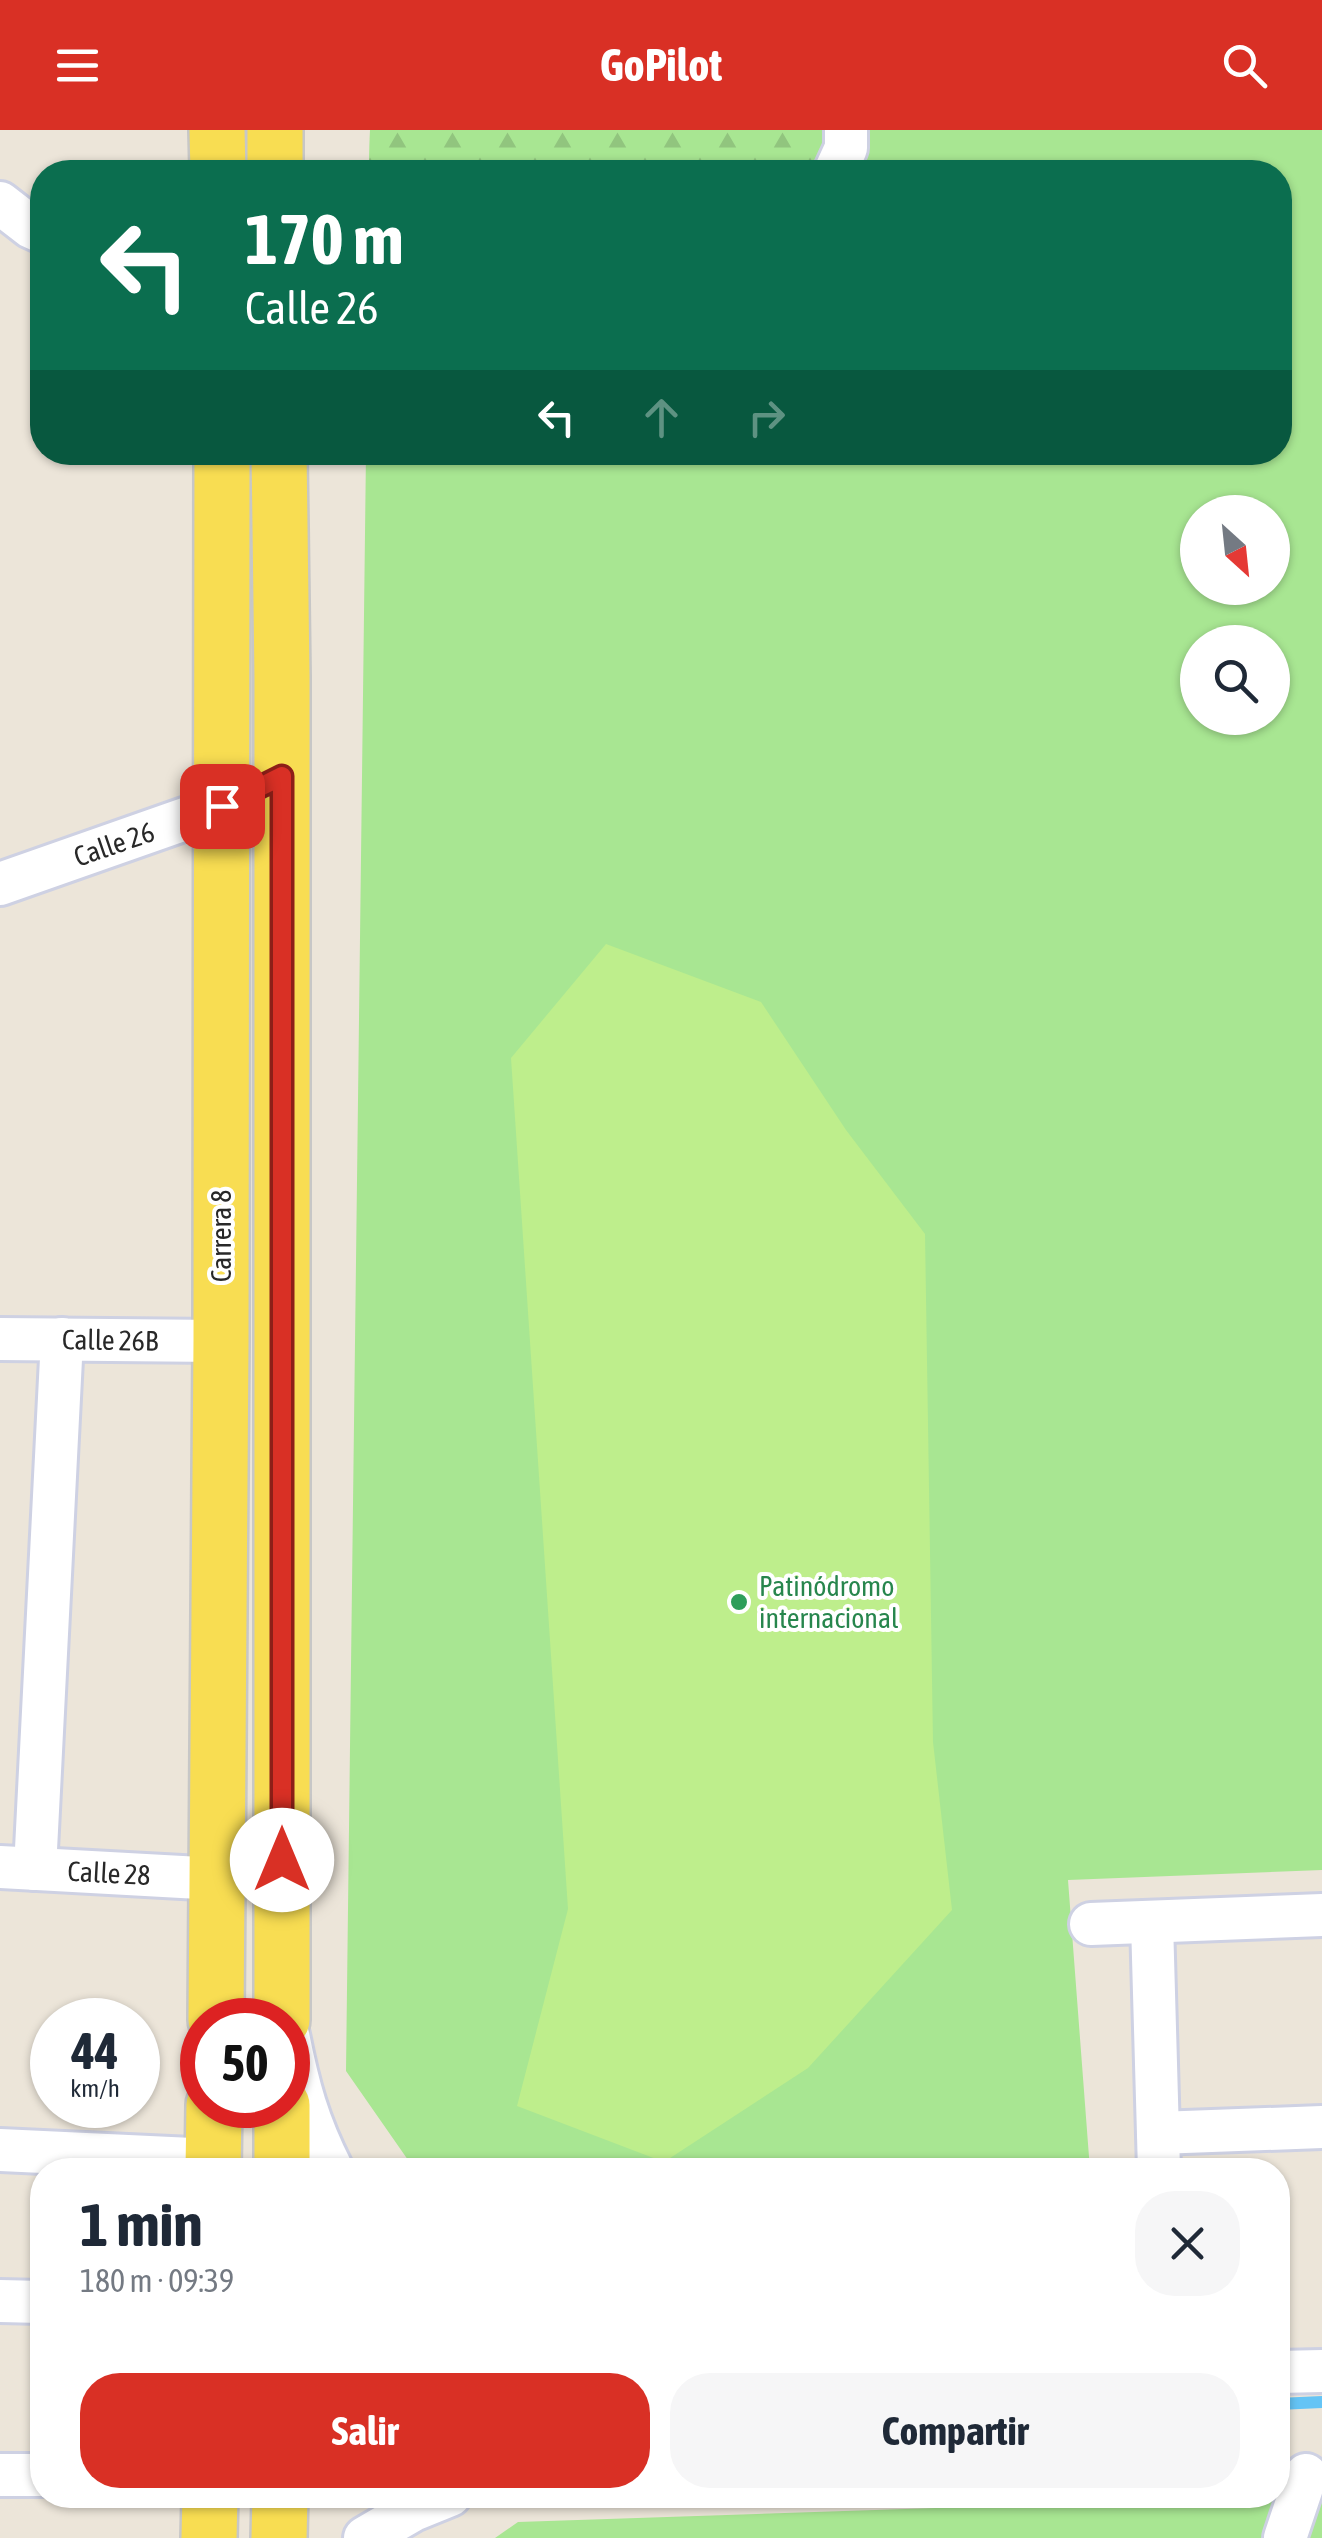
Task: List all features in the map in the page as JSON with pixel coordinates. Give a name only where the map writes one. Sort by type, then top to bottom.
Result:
[{"type":"main road","points":[[218,130],[218,160]]},
{"type":"main road","points":[[275,130],[276,160]]},
{"type":"main road","name":"Carrera 8","points":[[216,1998],[222,465]]},
{"type":"main road","points":[[279,465],[284,1998]]},
{"type":"main road","points":[[213,2158],[214,2128]]},
{"type":"main road","points":[[282,2128],[282,2158]]},
{"type":"main road","points":[[209,2538],[210,2508]]},
{"type":"main road","points":[[279,2538],[280,2508]]},
{"type":"street","points":[[840,160],[846,148],[846,130]]},
{"type":"street","points":[[0,203],[30,226]]},
{"type":"street","name":"Calle 26","points":[[0,884],[222,806],[282,776]]},
{"type":"street","name":"Calle 26B","points":[[0,1339],[221,1341]]},
{"type":"street","points":[[18,1868],[62,1339]]},
{"type":"street","name":"Calle 28","points":[[18,1868],[218,1879]]},
{"type":"street","points":[[1091,1924],[1322,1915]]},
{"type":"street","points":[[1152,1922],[1159,2151],[1322,2127]]},
{"type":"street","points":[[310,2121],[326,2158]]},
{"type":"street","points":[[0,2150],[114,2158]]},
{"type":"street","points":[[0,2301],[30,2302]]},
{"type":"street","points":[[1290,2371],[1322,2370]]},
{"type":"street","points":[[0,2475],[30,2474]]},
{"type":"street","points":[[1285,2538],[1302,2475]]},
{"type":"street","points":[[364,2538],[419,2508]]},
{"type":"green space","points":[[370,130],[1322,130],[1322,1870],[1068,1880],[1089,2158],[407,2158],[346,2071],[366,465],[1292,465],[1292,160],[369,160]]},
{"type":"green space","points":[[370,130],[830,130],[828,160],[369,160]]},
{"type":"green space","name":"Patinódromo internacional","points":[[606,944],[761,1002],[846,1130],[925,1234],[933,1742],[952,1910],[808,2068],[670,2158],[654,2158],[517,2106],[568,1909],[511,1058]]},
{"type":"green space","points":[[1322,2495],[1322,2538],[495,2538],[518,2522],[935,2508],[1290,2508],[1290,2496]]},
{"type":"waterway","points":[[1290,2403],[1322,2402]]},
{"type":"place","name":"Patinódromo internacional","points":[[739,1602]]},
{"type":"route","points":[[222,806],[282,776],[282,1860]]}]
